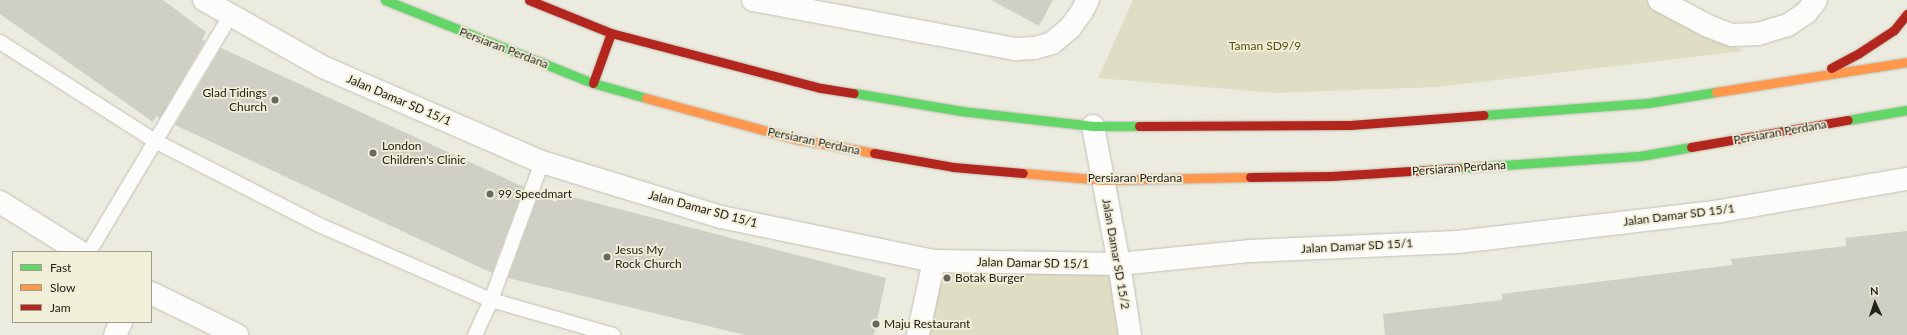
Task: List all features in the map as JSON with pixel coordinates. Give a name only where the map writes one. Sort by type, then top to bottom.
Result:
[{"type":"main road","name":"Persiaran Perdana","points":[[385,0],[593,83],[796,139],[954,167],[1103,180],[1331,176],[1640,156],[1907,110]]},
{"type":"main road","points":[[529,0],[611,33],[821,88],[961,111],[1093,126],[1350,125],[1648,103],[1907,62]]},
{"type":"main road","points":[[1816,76],[1859,53],[1894,30],[1907,14]]},
{"type":"main road","points":[[593,83],[611,33]]},
{"type":"main road","points":[[1890,113],[1907,103]]},
{"type":"street","name":"Jalan Damar SD 15/1","points":[[204,0],[323,67],[542,162],[721,217],[934,261],[1119,264],[1250,251],[1458,242],[1721,211],[1907,179]]},
{"type":"street","points":[[753,0],[789,4],[1016,49],[1035,48],[1052,43],[1070,28],[1088,0]]},
{"type":"street","points":[[1659,0],[1708,26],[1732,35],[1758,34],[1788,24],[1806,13],[1816,0]]},
{"type":"street","name":"Jalan Damar SD 15/2","points":[[1093,126],[1119,264],[1130,335]]},
{"type":"street","points":[[0,202],[78,251]]},
{"type":"street","points":[[918,335],[934,261]]},
{"type":"street","points":[[152,293],[237,335]]},
{"type":"street","points":[[115,335],[121,323]]},
{"type":"lane","points":[[90,251],[231,15]]},
{"type":"lane","points":[[0,42],[155,141],[319,225],[491,300],[613,335]]},
{"type":"lane","points":[[475,335],[491,300],[542,162]]},
{"type":"green space","name":"Taman SD9/9","points":[[1133,0],[1645,0],[1744,51],[1437,87],[1274,93],[1098,78]]},
{"type":"green space","points":[[941,272],[1110,272],[1120,335],[928,335]]},
{"type":"building","points":[[0,0],[163,0],[206,32],[202,40],[205,41],[160,118],[156,116],[153,122],[0,14]]},
{"type":"building","points":[[991,0],[1053,0],[1039,26]]},
{"type":"building","points":[[221,48],[524,187],[492,273],[175,125]]},
{"type":"building","points":[[539,194],[556,202],[561,194],[886,278],[874,335],[745,335],[508,278]]},
{"type":"building","points":[[1907,231],[1907,335],[1385,335],[1383,314],[1502,300],[1502,294],[1732,265],[1731,259],[1846,246],[1845,238]]},
{"type":"traffic: fast","points":[[385,0],[593,83],[646,98]]},
{"type":"traffic: fast","points":[[1484,115],[1648,103],[1716,92]]},
{"type":"traffic: fast","points":[[854,93],[961,111],[1093,126],[1139,126]]},
{"type":"traffic: fast","points":[[1848,120],[1907,110]]},
{"type":"traffic: fast","points":[[1458,168],[1640,156],[1691,147]]},
{"type":"traffic: slow","points":[[1716,92],[1907,62]]},
{"type":"traffic: slow","points":[[646,98],[796,139],[874,153]]},
{"type":"traffic: slow","points":[[1023,173],[1103,180],[1250,177]]},
{"type":"traffic: jam","points":[[529,0],[611,33],[821,88],[854,93]]},
{"type":"traffic: jam","points":[[1831,68],[1859,53],[1894,30],[1907,14]]},
{"type":"traffic: jam","points":[[593,83],[611,33]]},
{"type":"traffic: jam","points":[[1139,126],[1350,125],[1484,115]]},
{"type":"traffic: jam","points":[[1691,147],[1848,120]]},
{"type":"traffic: jam","points":[[874,153],[953,167],[1023,173]]},
{"type":"traffic: jam","points":[[1250,177],[1331,176],[1458,168]]},
{"type":"place","name":"Glad Tidings Church","points":[[275,100]]},
{"type":"place","name":"London Children's Clinic","points":[[373,153]]},
{"type":"place","name":"99 Speedmart","points":[[490,194]]},
{"type":"place","name":"Jesus My Rock Church","points":[[607,257]]},
{"type":"place","name":"Botak Burger","points":[[947,278]]},
{"type":"place","name":"Maju Restaurant","points":[[876,324]]}]
